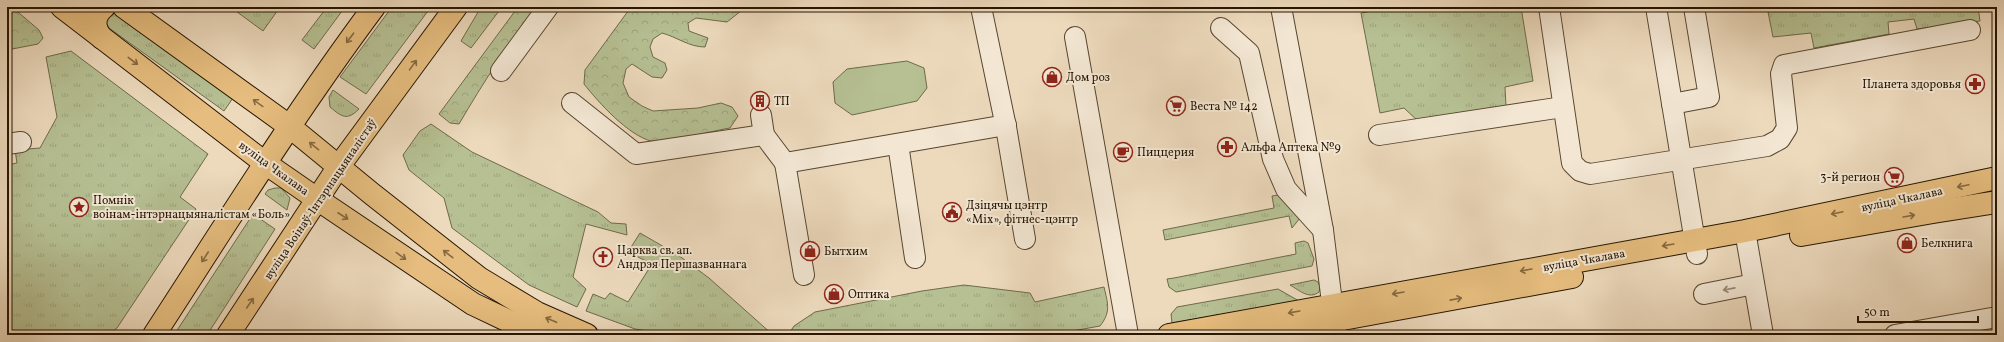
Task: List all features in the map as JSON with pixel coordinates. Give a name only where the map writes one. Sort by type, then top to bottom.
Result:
[{"type":"main road","points":[[63,7],[74,7]]},
{"type":"main road","name":"вуліца Чкалава","points":[[63,7],[265,162],[317,199],[473,304],[538,335]]},
{"type":"main road","points":[[102,38],[98,33],[95,22],[96,16],[104,7]]},
{"type":"main road","points":[[124,7],[290,126],[479,278],[537,313],[587,335]]},
{"type":"main road","points":[[154,335],[265,162],[322,77],[374,7]]},
{"type":"main road","name":"вуліца Воінаў-Інтэрнацыяналістаў","points":[[228,335],[339,166],[456,7]]},
{"type":"main road","name":"вуліца Чкалава","points":[[1884,212],[1997,178]]},
{"type":"main road","name":"вуліца Чкалава","points":[[1254,335],[1696,247],[1884,212],[1997,202]]},
{"type":"main road","name":"вуліца Чкалава","points":[[1169,335],[1334,320]]},
{"type":"lane","points":[[501,71],[548,7]]},
{"type":"lane","points":[[981,7],[1006,125],[1025,239]]},
{"type":"lane","points":[[1281,7],[1323,230],[1334,320]]},
{"type":"lane","points":[[1548,7],[1572,162],[1580,171],[1590,174],[1767,146],[1780,139],[1788,128],[1781,74],[1784,65],[1970,30]]},
{"type":"lane","points":[[1656,7],[1696,247]]},
{"type":"lane","points":[[1672,104],[1709,97],[1694,7]]},
{"type":"lane","points":[[1221,28],[1250,52],[1273,159],[1286,189],[1323,230]]},
{"type":"lane","points":[[1075,37],[1128,335]]},
{"type":"lane","points":[[572,103],[636,154],[764,135]]},
{"type":"lane","points":[[1379,135],[1563,107]]},
{"type":"lane","points":[[761,115],[764,135],[785,163],[804,275]]},
{"type":"lane","points":[[785,163],[1006,125]]},
{"type":"lane","points":[[898,144],[915,258]]},
{"type":"lane","points":[[1746,238],[1763,335]]},
{"type":"lane","points":[[1704,294],[1754,284]]},
{"type":"lane","points":[[1895,335],[1997,317]]},
{"type":"green space","points":[[7,7],[12,7],[39,30],[43,38],[38,44],[7,50]]},
{"type":"green space","points":[[233,7],[280,7],[263,31],[233,9]]},
{"type":"green space","points":[[327,7],[345,7],[314,49],[302,40]]},
{"type":"green space","points":[[392,7],[431,7],[366,94],[340,77]]},
{"type":"green space","points":[[481,7],[502,7],[471,48],[461,41]]},
{"type":"green space","points":[[518,7],[537,7],[496,64],[459,124],[450,123],[439,114]]},
{"type":"green space","points":[[631,7],[746,7],[727,22],[696,18],[688,23],[689,31],[708,38],[705,47],[688,44],[662,33],[653,39],[650,47],[653,57],[665,63],[667,70],[662,78],[652,77],[632,64],[626,69],[623,83],[629,97],[642,106],[653,111],[698,108],[721,103],[732,107],[738,116],[730,128],[677,139],[651,141],[642,138],[614,117],[590,92],[584,84],[585,70]]},
{"type":"green space","points":[[1394,7],[1521,7],[1533,81],[1505,87],[1506,107],[1419,122],[1404,108],[1380,113],[1361,13]]},
{"type":"green space","points":[[1767,7],[1978,7],[1980,21],[1917,29],[1914,19],[1888,22],[1889,34],[1814,48],[1811,33],[1773,37]]},
{"type":"green space","points":[[112,11],[120,12],[235,95],[224,111],[109,28],[105,21]]},
{"type":"green space","points":[[71,51],[208,154],[180,197],[196,209],[117,328],[108,335],[7,335],[7,165],[17,163],[15,150],[40,148],[57,117],[46,57]]},
{"type":"green space","points":[[907,61],[924,68],[927,88],[917,101],[852,115],[835,103],[833,82],[847,69]]},
{"type":"green space","points":[[333,90],[359,109],[355,113],[348,116],[338,113],[330,107],[329,97]]},
{"type":"green space","points":[[431,124],[472,152],[598,212],[611,223],[626,224],[627,235],[586,224],[573,277],[586,289],[577,307],[529,285],[452,228],[444,198],[409,170],[403,155],[420,131]]},
{"type":"green space","points":[[281,188],[290,198],[287,210],[265,194],[268,190]]},
{"type":"green space","points":[[1284,194],[1300,218],[1292,228],[1289,216],[1165,240],[1163,230],[1274,208],[1272,196]]},
{"type":"green space","points":[[253,214],[275,229],[207,335],[174,335]]},
{"type":"green space","points":[[640,233],[678,255],[709,278],[773,335],[690,335],[678,331],[666,334],[635,329],[586,311],[593,294],[605,299],[610,293],[628,302],[652,264],[628,252]]},
{"type":"green space","points":[[1304,241],[1308,243],[1314,259],[1312,266],[1176,292],[1169,287],[1167,279],[1296,254],[1295,243]]},
{"type":"green space","points":[[1314,280],[1318,282],[1320,287],[1319,292],[1312,295],[1308,295],[1290,285]]},
{"type":"green space","points":[[964,285],[1030,293],[1035,302],[1104,287],[1108,308],[1106,316],[1100,326],[1050,335],[788,335],[794,326],[815,312],[922,291]]},
{"type":"green space","points":[[1278,289],[1299,301],[1172,323],[1171,314],[1177,307]]},
{"type":"place","name":"Дом роз","points":[[1052,77]]},
{"type":"place","name":"Планета здоровья","points":[[1975,84]]},
{"type":"place","name":"ТП","points":[[760,101]]},
{"type":"place","name":"Веста № 142","points":[[1176,106]]},
{"type":"place","name":"Альфа Аптека №9","points":[[1227,147]]},
{"type":"place","name":"Пиццерия","points":[[1123,152]]},
{"type":"place","name":"3-й регион","points":[[1894,177]]},
{"type":"place","name":"Помнік воінам-інтэрнацыяналістам «Боль»","points":[[79,207]]},
{"type":"place","name":"Дзіцячы цэнтр «Mix», фітнес-цэнтр","points":[[952,212]]},
{"type":"place","name":"Белкнига","points":[[1907,243]]},
{"type":"place","name":"Бытхим","points":[[810,251]]},
{"type":"place","name":"Царква св. ап. Андрэя Першазваннага","points":[[603,257]]},
{"type":"place","name":"Оптика","points":[[834,294]]}]
